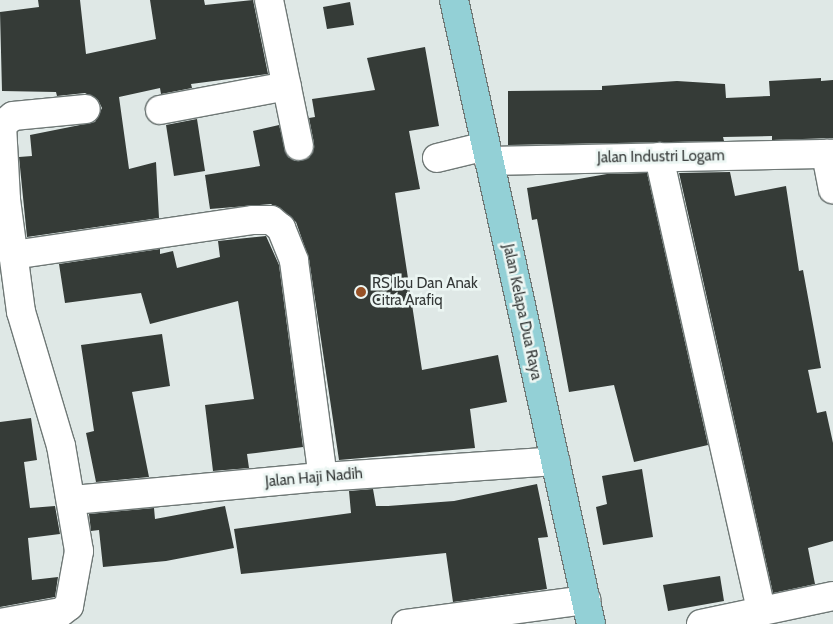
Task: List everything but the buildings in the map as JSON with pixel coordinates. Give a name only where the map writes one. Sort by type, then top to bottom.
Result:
[{"type":"main road","name":"Jalan Kelapa Dua Raya","points":[[454,0],[588,612]]},
{"type":"street","points":[[269,0],[299,146]]},
{"type":"street","points":[[160,110],[287,86]]},
{"type":"street","points":[[0,623],[61,612],[69,606],[79,551],[73,500],[21,312],[3,199],[2,130],[5,119],[86,109]]},
{"type":"street","name":"Jalan Industri Logam","points":[[437,158],[488,153],[659,157],[829,154]]},
{"type":"street","points":[[829,154],[833,189]]},
{"type":"street","points":[[659,157],[761,611]]},
{"type":"street","points":[[13,256],[271,220],[287,235],[294,261],[323,477]]},
{"type":"street","name":"Jalan Haji Nadih","points":[[73,500],[323,477],[555,461]]},
{"type":"street","points":[[701,624],[833,596]]},
{"type":"street","points":[[406,624],[588,612]]},
{"type":"place","name":"RS Ibu Dan Anak Citra Arafiq","points":[[361,292]]}]
